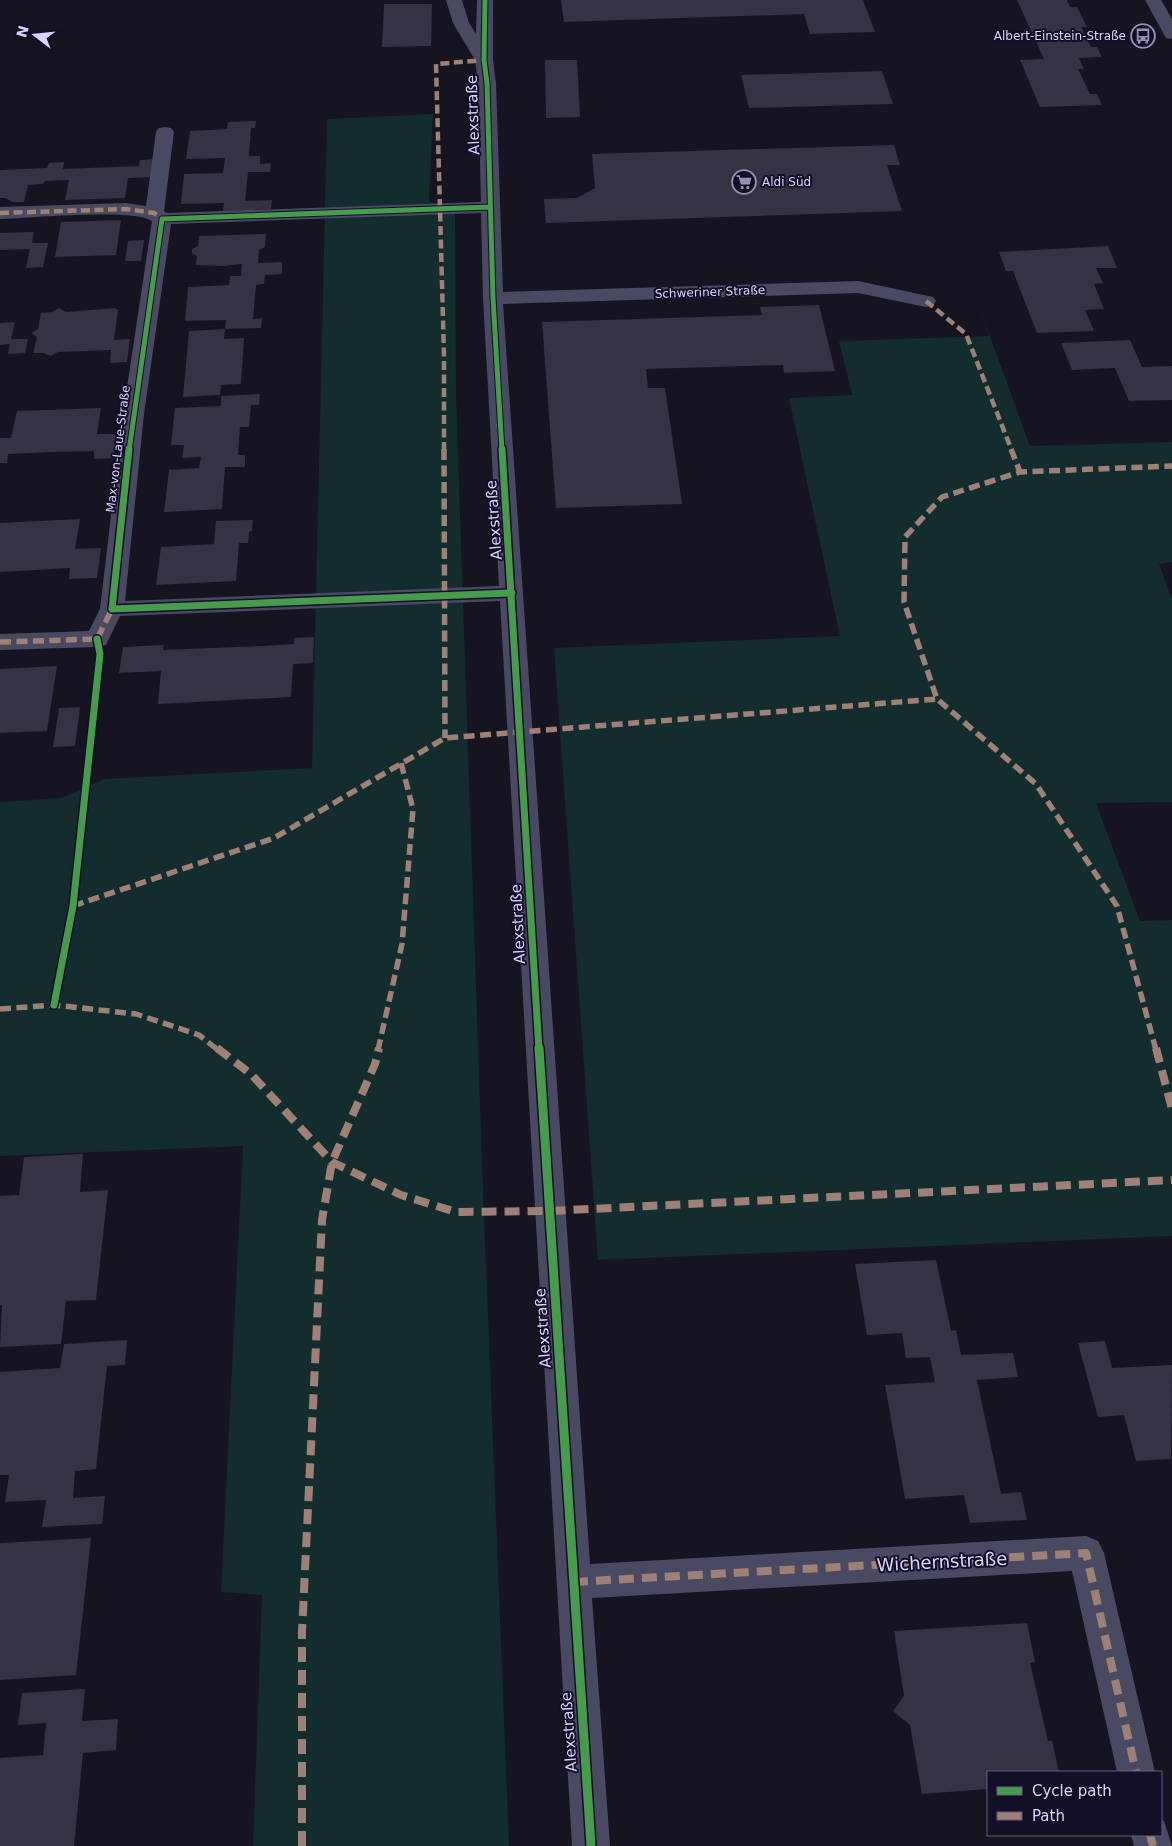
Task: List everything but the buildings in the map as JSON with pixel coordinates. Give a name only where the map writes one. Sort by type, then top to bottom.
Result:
[{"type":"street","name":"Alexstraße","points":[[454,0],[460,24],[484,60]]},
{"type":"street","name":"Alexstraße","points":[[485,0],[484,60],[487,83],[493,298],[591,1846]]},
{"type":"street","points":[[1153,0],[1172,34]]},
{"type":"street","name":"Max-von-Laue-Straße","points":[[0,642],[97,639],[112,609],[122,505],[158,216],[165,132]]},
{"type":"street","points":[[0,213],[126,209],[158,216],[489,207]]},
{"type":"street","name":"Schweriner Straße","points":[[493,298],[858,287],[926,300]]},
{"type":"street","points":[[112,609],[512,593]]},
{"type":"street","name":"Wichernstraße","points":[[573,1582],[1086,1553],[1136,1771]]},
{"type":"green space","points":[[433,114],[429,201],[455,212],[456,395],[482,1164],[509,1846],[253,1846],[262,1595],[221,1592],[243,1146],[0,1156],[0,802],[62,798],[104,779],[312,768],[327,119]]},
{"type":"green space","points":[[980,309],[1030,446],[1172,442],[1172,562],[1159,564],[1172,599],[1172,802],[1096,803],[1140,921],[1172,920],[1172,1236],[598,1260],[554,648],[840,636],[789,398],[852,395],[839,341],[989,336]]},
{"type":"marked path","points":[[445,738],[444,356],[436,64],[484,60]]},
{"type":"marked path","points":[[0,213],[126,209],[154,213],[162,219]]},
{"type":"marked path","points":[[926,301],[966,334],[1020,472]]},
{"type":"marked path","points":[[1172,466],[1020,472],[942,497],[905,537],[904,602],[937,699],[1036,784],[1117,906],[1172,1109]]},
{"type":"marked path","points":[[0,642],[97,639],[112,609]]},
{"type":"marked path","points":[[73,906],[274,838],[445,738],[937,699]]},
{"type":"marked path","points":[[302,1846],[302,1632],[322,1220],[332,1162],[375,1064],[402,944],[413,809],[401,763]]},
{"type":"marked path","points":[[0,1009],[54,1005],[136,1014],[199,1035],[251,1074],[332,1162],[401,1195],[456,1212],[549,1211],[1172,1180]]},
{"type":"marked path","points":[[573,1582],[1086,1553],[1136,1771]]},
{"type":"marked path","points":[[1150,1836],[1153,1846]]},
{"type":"cycle path","points":[[485,0],[484,60],[487,83],[493,298],[549,1211],[591,1846]]},
{"type":"cycle path","points":[[489,207],[162,219],[134,414],[112,609],[512,593]]},
{"type":"cycle path","points":[[54,1005],[73,906],[100,654],[97,639]]},
{"type":"place","name":"Albert-Einstein-Straße","points":[[1143,36]]},
{"type":"place","name":"Aldi Süd","points":[[744,182]]}]
